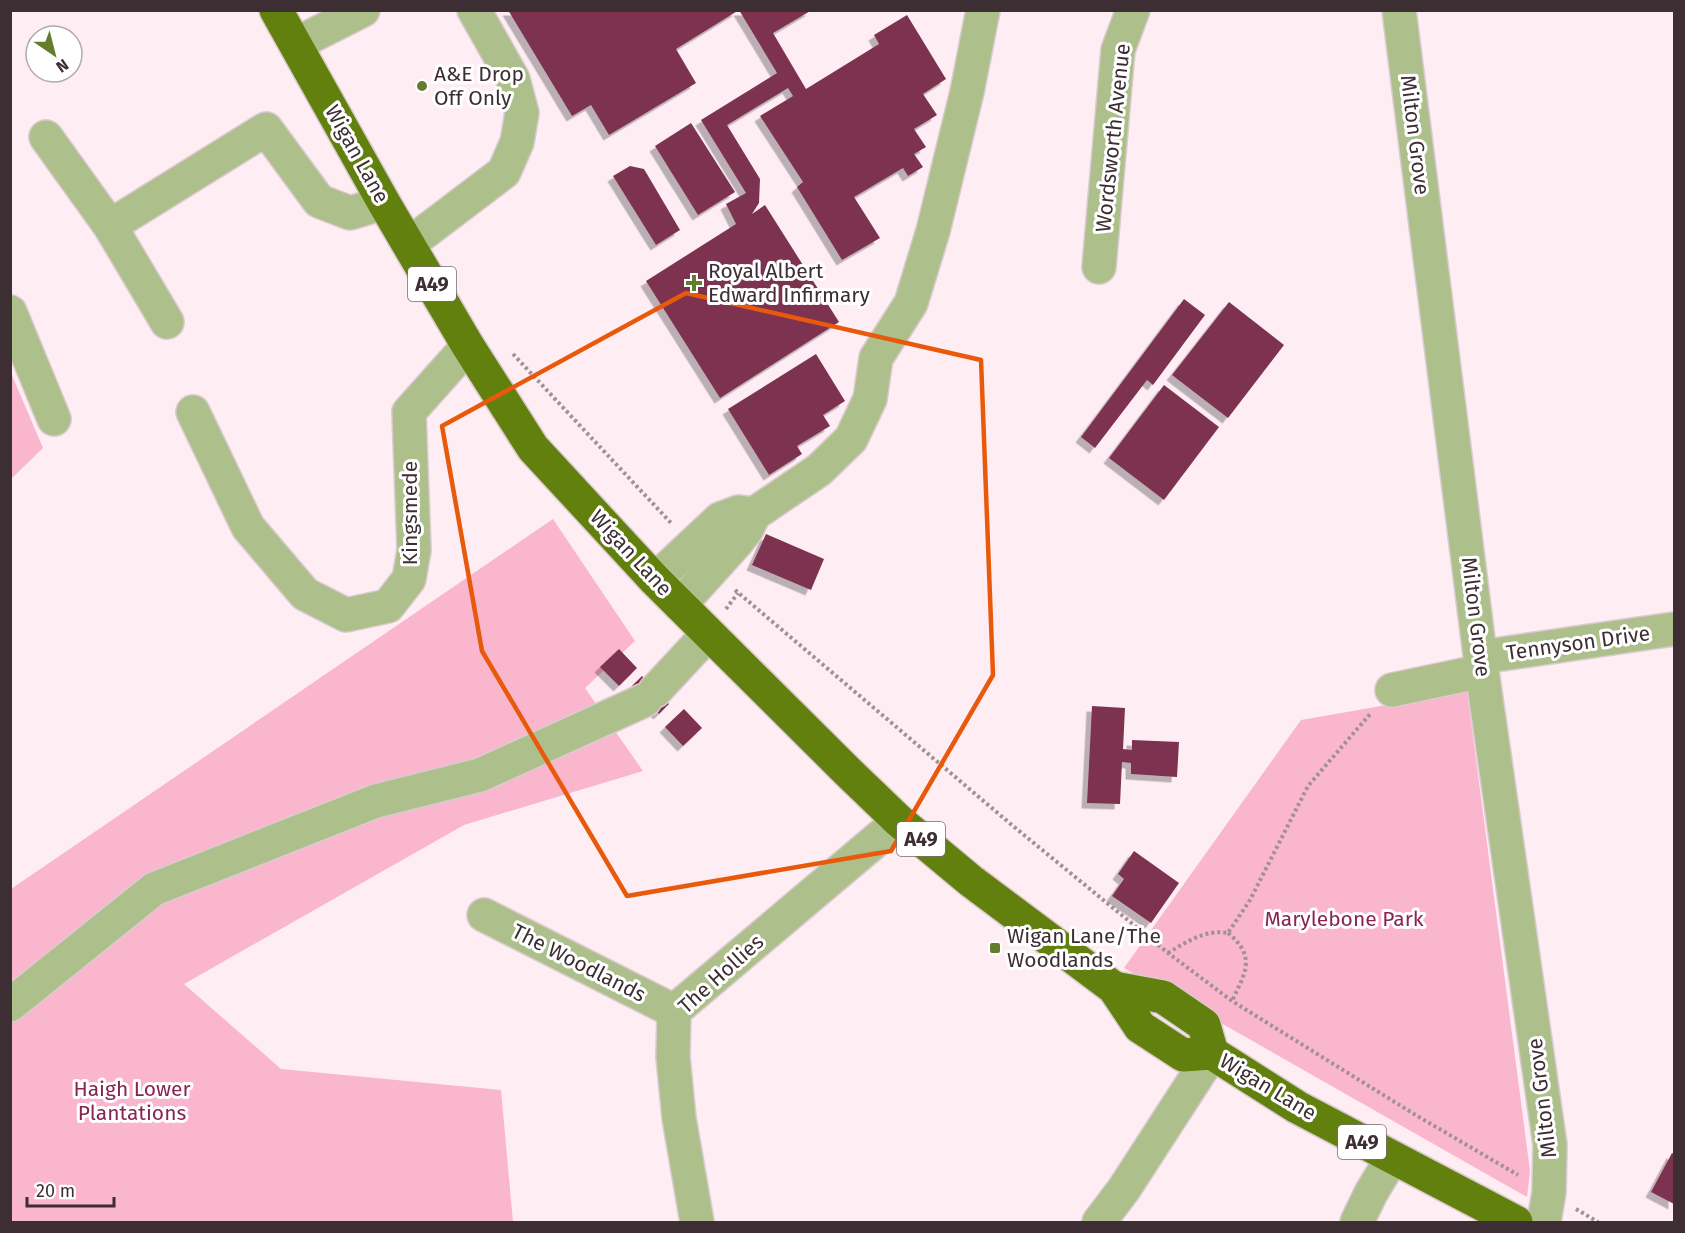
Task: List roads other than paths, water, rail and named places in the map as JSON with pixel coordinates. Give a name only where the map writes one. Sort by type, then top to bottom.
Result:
[{"type":"highway","name":"Wigan Lane","points":[[276,10],[384,203],[468,346],[533,448],[655,580],[899,821],[971,881],[1114,988],[1163,997],[1204,1025],[1212,1053],[1298,1107],[1516,1222]]},
{"type":"street","points":[[296,44],[363,10]]},
{"type":"street","points":[[409,244],[504,172],[517,142],[522,113],[513,79],[474,10]]},
{"type":"street","points":[[681,605],[720,519],[739,512],[754,514],[819,470],[850,439],[870,399],[876,358],[911,303],[933,231],[967,92],[983,10]]},
{"type":"street","name":"Wordsworth Avenue","points":[[1100,267],[1118,50],[1133,10]]},
{"type":"street","name":"Milton Grove","points":[[1399,10],[1481,664],[1551,1145],[1546,1207]]},
{"type":"street","points":[[110,226],[266,129],[319,201],[350,213],[384,203]]},
{"type":"street","points":[[46,137],[110,226],[167,322]]},
{"type":"street","points":[[10,312],[54,419]]},
{"type":"street","name":"Kingsmede","points":[[193,412],[248,527],[305,594],[346,615],[388,606],[409,579],[414,550],[409,412],[468,346]]},
{"type":"street","points":[[655,580],[702,556]]},
{"type":"street","name":"Tennyson Drive","points":[[1392,690],[1481,664],[1674,629]]},
{"type":"street","points":[[10,1005],[154,889],[376,801],[480,775],[650,695],[708,634]]},
{"type":"street","name":"The Hollies","points":[[697,1222],[679,1118],[673,1057],[674,1011],[899,821]]},
{"type":"street","name":"The Woodlands","points":[[484,915],[674,1011]]},
{"type":"street","points":[[1100,1222],[1212,1053]]},
{"type":"street","points":[[1357,1222],[1392,1158]]},
{"type":"place","name":"A&E Drop Off Only","points":[[422,86]]},
{"type":"place","name":"Royal Albert Edward Infirmary","points":[[694,283]]},
{"type":"place","name":"Wigan Lane/The Woodlands","points":[[995,948]]},
{"type":"park label","name":"Marylebone Park","points":[[1344,919]]},
{"type":"park label","name":"Haigh Lower Plantations","points":[[132,1101]]}]
